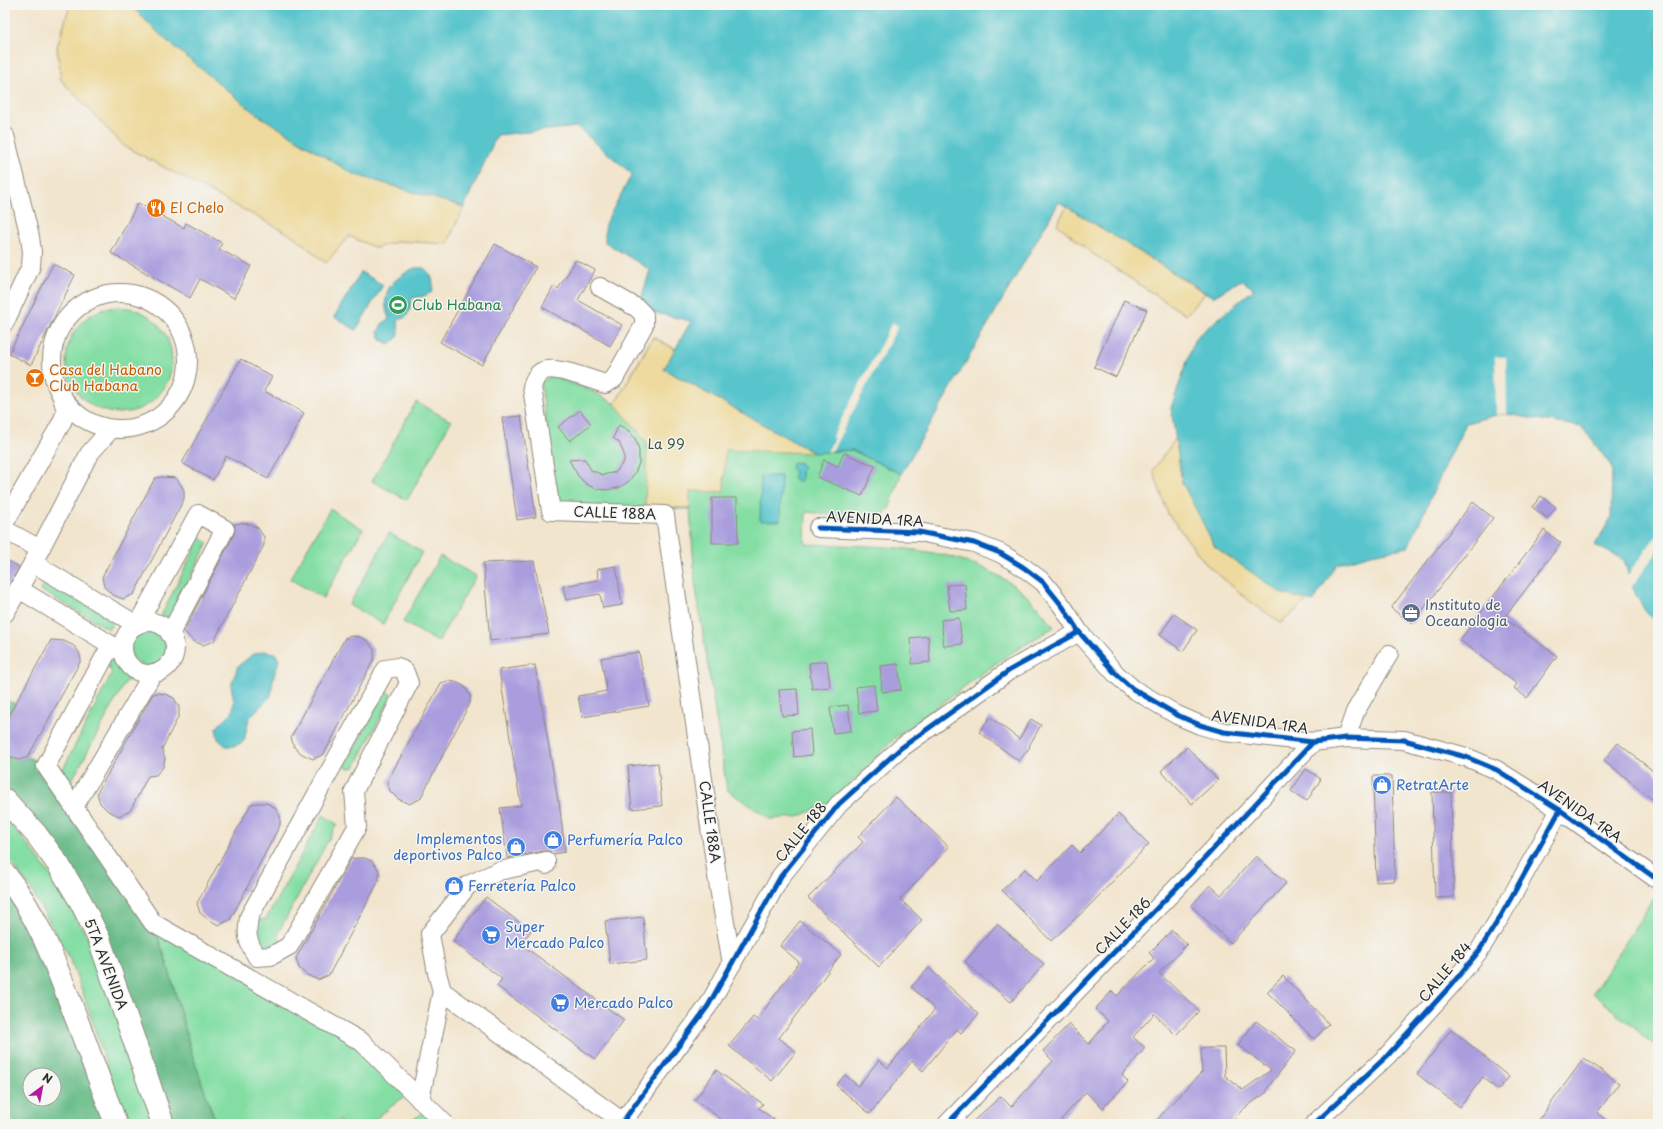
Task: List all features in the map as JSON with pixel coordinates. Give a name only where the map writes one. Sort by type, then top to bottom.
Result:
[{"type":"highway","name":"5TA AVENIDA","points":[[5,800],[36,834],[58,864],[90,920],[99,939],[163,1124]]},
{"type":"highway","points":[[5,874],[36,920],[54,960],[116,1124]]},
{"type":"street","points":[[5,136],[30,237],[32,252],[31,266],[5,322]]},
{"type":"street","name":"CALLE 188A","points":[[600,287],[637,308],[644,315],[644,325],[614,379],[610,382],[605,384],[555,370],[544,370],[537,376],[532,387],[551,511],[665,514],[717,876],[732,964]]},
{"type":"street","points":[[5,522],[62,422],[66,411],[54,379],[52,359],[55,339],[68,317],[78,307],[95,297],[114,293],[134,294],[153,302],[169,314],[181,330],[187,349],[188,369],[182,390],[170,408],[153,421],[132,428],[111,428],[96,425],[71,409],[62,397]]},
{"type":"street","points":[[5,613],[37,556],[89,454],[111,428]]},
{"type":"street","points":[[137,625],[198,514],[225,529],[170,634]]},
{"type":"street","name":"AVENIDA 1RA","points":[[818,528],[919,532],[974,543],[1000,553],[1023,567],[1043,582],[1063,607],[1079,632],[1101,658],[1134,689],[1155,703],[1183,717],[1200,725],[1224,732],[1313,742],[1346,738],[1404,740],[1466,757],[1497,770],[1560,810],[1658,880]]},
{"type":"street","points":[[5,530],[37,556],[137,625]]},
{"type":"street","points":[[19,589],[118,649],[138,671],[153,673],[160,671],[171,661],[174,654],[174,646],[170,634],[163,626],[157,623],[143,623],[130,630],[125,637],[123,645],[118,649],[46,766],[153,923],[362,1042],[445,1124]]},
{"type":"street","name":"CALLE 188","points":[[622,1123],[708,1006],[782,876],[839,804],[901,748],[1010,670],[1079,632]]},
{"type":"street","points":[[1346,738],[1354,712],[1389,654]]},
{"type":"street","points":[[398,667],[405,672],[409,683],[354,791],[356,827],[289,946],[272,956],[257,956],[248,941],[247,930],[249,917],[386,669],[398,667]]},
{"type":"street","points":[[74,807],[153,673]]},
{"type":"street","name":"CALLE 186","points":[[947,1124],[1190,874],[1313,742]]},
{"type":"street","points":[[327,776],[354,791]]},
{"type":"street","name":"CALLE 184","points":[[1314,1124],[1387,1056],[1452,984],[1479,951],[1502,914],[1560,810]]},
{"type":"street","points":[[420,1100],[442,991],[430,934],[468,884],[499,871],[546,862],[546,865]]},
{"type":"street","points":[[246,976],[257,956]]},
{"type":"street","points":[[442,991],[622,1123]]},
{"type":"green space","points":[[119,307],[139,311],[157,322],[168,340],[172,360],[168,380],[157,398],[139,409],[119,413],[99,409],[81,398],[70,380],[66,360],[70,340],[81,322],[99,311]]},
{"type":"green space","name":"La 99","points":[[653,337],[675,349],[664,369],[827,452],[852,450],[901,474],[890,507],[880,519],[806,512],[805,544],[863,546],[922,551],[951,557],[978,566],[1004,579],[1028,597],[1054,627],[1002,659],[896,737],[833,801],[798,817],[770,819],[727,790],[695,582],[690,509],[556,507],[541,382],[552,376],[590,390],[615,404]]},
{"type":"green space","points":[[416,402],[451,421],[407,500],[372,481]]},
{"type":"green space","points":[[330,509],[363,529],[323,598],[290,579]]},
{"type":"green space","points":[[389,533],[422,552],[383,624],[349,605]]},
{"type":"green space","points":[[198,538],[208,543],[167,622],[160,618],[195,548],[193,544],[194,540]]},
{"type":"green space","points":[[440,556],[476,576],[438,642],[403,622]]},
{"type":"green space","points":[[46,580],[114,620],[109,629],[40,590]]},
{"type":"green space","points":[[152,630],[161,635],[165,641],[165,655],[161,661],[152,666],[144,666],[135,661],[131,655],[130,644],[135,635],[141,631]]},
{"type":"green space","points":[[112,660],[122,670],[143,675],[139,680],[126,681],[71,782],[62,771],[112,673],[106,663]]},
{"type":"green space","points":[[386,691],[392,695],[355,767],[350,768],[344,766]]},
{"type":"green space","points":[[5,701],[15,703],[5,722]]},
{"type":"green space","points":[[5,755],[19,760],[28,757],[46,766],[153,923],[167,963],[191,1051],[216,1124],[163,1124],[99,939],[5,800]]},
{"type":"green space","points":[[323,815],[337,824],[278,933],[281,943],[275,945],[265,944],[259,939],[253,925],[259,920],[266,919]]},
{"type":"green space","points":[[5,818],[28,845],[55,881],[90,942],[156,1124],[126,1124],[83,993],[69,957],[30,888],[5,854]]},
{"type":"green space","points":[[5,874],[116,1124],[5,1124]]},
{"type":"green space","points":[[1658,892],[1658,1048],[1593,993]]},
{"type":"green space","points":[[153,923],[317,1015],[411,1091],[369,1124],[342,1124],[339,1120],[330,1124],[216,1124],[191,1051],[167,963]]},
{"type":"green space","points":[[429,1108],[445,1124],[407,1124]]},
{"type":"sand","points":[[70,5],[130,5],[166,40],[255,113],[353,174],[464,207],[447,244],[399,241],[376,248],[349,236],[326,263],[295,237],[124,146],[61,80],[57,47]]},
{"type":"sand","points":[[1067,206],[1205,293],[1186,315],[1093,254],[1057,224]]},
{"type":"sand","points":[[653,337],[675,349],[664,369],[814,453],[725,450],[724,492],[690,491],[690,508],[645,507],[647,442],[615,404]]},
{"type":"sand","points":[[1176,438],[1182,482],[1281,593],[1308,600],[1281,623],[1251,602],[1206,564],[1168,514],[1153,470]]},
{"type":"water","points":[[130,5],[1658,5],[1658,623],[1644,609],[1640,602],[1633,587],[1624,560],[1595,545],[1611,518],[1612,467],[1582,427],[1507,414],[1496,415],[1466,423],[1408,547],[1371,554],[1337,564],[1313,602],[1281,593],[1215,547],[1182,482],[1171,408],[1195,338],[1254,289],[1241,280],[1213,297],[1059,202],[901,474],[852,450],[814,453],[664,369],[691,321],[638,309],[650,270],[605,242],[605,224],[632,174],[577,127],[497,135],[464,207],[353,174],[255,113],[166,40]]},
{"type":"water","name":"Club Habana","points":[[414,268],[424,268],[431,276],[433,282],[432,292],[424,296],[412,298],[407,315],[398,320],[398,336],[389,344],[381,340],[378,332],[382,324],[389,319],[386,308],[387,293],[389,288],[397,279]]},
{"type":"water","points":[[361,272],[383,285],[356,330],[334,317]]},
{"type":"water","points":[[793,462],[801,463],[803,468],[800,481],[795,481],[793,478],[795,473],[791,467]]},
{"type":"water","points":[[761,476],[781,476],[780,521],[760,521]]},
{"type":"water","points":[[264,651],[275,653],[279,660],[273,679],[271,696],[249,718],[244,741],[235,746],[226,746],[218,739],[216,728],[233,711],[234,701],[231,686],[238,666],[252,655]]},
{"type":"pier","points":[[892,323],[898,326],[832,451],[827,452],[834,438],[832,437]]},
{"type":"pier","points":[[1495,357],[1506,357],[1507,414],[1496,415]]},
{"type":"pier","points":[[1656,536],[1658,537],[1658,551],[1630,589],[1627,576]]},
{"type":"building","points":[[138,203],[184,228],[186,223],[222,243],[219,249],[251,266],[234,298],[200,279],[190,298],[111,253]]},
{"type":"building","points":[[495,244],[536,267],[482,365],[440,342]]},
{"type":"building","points":[[576,260],[595,270],[578,300],[622,325],[610,346],[542,307],[554,286],[558,289]]},
{"type":"building","points":[[53,264],[75,275],[31,365],[9,354]]},
{"type":"building","points":[[1124,300],[1147,310],[1116,377],[1094,367]]},
{"type":"building","points":[[241,359],[272,377],[264,391],[304,413],[268,479],[226,456],[213,480],[182,463]]},
{"type":"building","points":[[580,410],[591,424],[570,441],[558,427]]},
{"type":"building","points":[[521,416],[536,517],[517,520],[502,418]]},
{"type":"building","points":[[619,425],[629,431],[636,440],[639,451],[639,463],[635,473],[628,482],[618,488],[607,490],[596,489],[586,484],[578,476],[569,460],[585,459],[591,470],[603,475],[616,472],[624,461],[624,454],[619,442],[613,438]]},
{"type":"building","points":[[844,453],[875,466],[862,496],[817,477],[824,460],[838,466]]},
{"type":"building","points":[[155,478],[176,478],[184,490],[184,499],[134,594],[123,599],[113,595],[104,587],[102,577]]},
{"type":"building","points":[[1541,496],[1556,507],[1547,518],[1532,507]]},
{"type":"building","points":[[712,498],[737,498],[738,543],[712,543]]},
{"type":"building","points":[[1473,502],[1493,518],[1412,624],[1391,608]]},
{"type":"building","points":[[235,524],[250,524],[258,528],[264,537],[264,545],[214,641],[203,645],[193,641],[184,631],[234,534]]},
{"type":"building","points":[[1544,530],[1561,543],[1504,618],[1557,656],[1527,698],[1514,688],[1517,684],[1460,640]]},
{"type":"building","points":[[5,559],[19,567],[5,592]]},
{"type":"building","points":[[534,561],[549,634],[490,641],[483,563]]},
{"type":"building","points":[[616,566],[622,605],[603,608],[600,594],[566,600],[563,586],[598,580],[597,569]]},
{"type":"building","points":[[965,584],[967,610],[950,611],[947,585]]},
{"type":"building","points":[[1174,614],[1197,630],[1183,651],[1160,635]]},
{"type":"building","points":[[959,618],[962,644],[944,646],[941,620]]},
{"type":"building","points":[[352,636],[360,637],[368,641],[374,650],[374,659],[324,754],[313,759],[302,754],[294,747],[291,737],[345,638]]},
{"type":"building","points":[[928,636],[930,662],[912,664],[910,638]]},
{"type":"building","points":[[51,640],[64,641],[74,646],[79,652],[81,660],[28,757],[19,760],[5,755],[5,722]]},
{"type":"building","points":[[639,652],[649,706],[582,717],[578,696],[607,691],[601,658]]},
{"type":"building","points":[[827,661],[830,687],[812,689],[809,663]]},
{"type":"building","points":[[898,664],[901,690],[882,692],[880,666]]},
{"type":"building","points":[[535,665],[559,801],[565,852],[553,854],[550,851],[544,851],[507,858],[500,808],[521,806],[499,670]]},
{"type":"building","points":[[448,681],[464,686],[470,695],[470,703],[420,799],[409,804],[398,799],[390,791],[387,782],[441,683]]},
{"type":"building","points":[[874,685],[877,711],[859,713],[856,687]]},
{"type":"building","points":[[797,689],[799,715],[782,716],[779,690]]},
{"type":"building","points":[[158,693],[174,698],[179,707],[179,715],[162,749],[165,759],[163,767],[156,775],[148,776],[130,811],[119,816],[108,811],[100,803],[97,793],[153,694]]},
{"type":"building","points":[[848,705],[851,731],[833,733],[830,707]]},
{"type":"building","points":[[990,717],[1019,739],[1031,719],[1041,725],[1029,746],[1030,747],[1019,761],[979,732]]},
{"type":"building","points":[[810,729],[812,755],[794,757],[792,731]]},
{"type":"building","points":[[1618,743],[1658,775],[1658,804],[1604,760]]},
{"type":"building","points":[[1187,747],[1218,780],[1192,804],[1161,771]]},
{"type":"building","points":[[658,763],[662,806],[632,809],[628,766]]},
{"type":"building","points":[[1306,769],[1321,779],[1307,801],[1291,791]]},
{"type":"building","points":[[1373,776],[1392,776],[1395,881],[1376,882]]},
{"type":"building","points":[[1432,792],[1451,792],[1454,897],[1435,898]]},
{"type":"building","points":[[896,797],[949,847],[900,899],[922,920],[879,967],[808,898],[863,842],[858,837]]},
{"type":"building","points":[[266,803],[274,807],[280,816],[280,825],[230,920],[219,925],[200,913],[197,903],[251,804]]},
{"type":"building","points":[[1118,814],[1149,844],[1087,908],[1051,941],[1002,890],[1025,869],[1037,881],[1072,845],[1080,853]]},
{"type":"building","points":[[1256,856],[1286,883],[1231,943],[1191,906],[1210,885],[1221,895]]},
{"type":"building","points":[[365,858],[373,862],[379,871],[379,880],[329,975],[318,980],[307,975],[299,968],[296,958],[351,859]]},
{"type":"building","name":"Mercado Palco","points":[[486,897],[531,931],[521,944],[624,1020],[595,1059],[497,986],[502,979],[453,941]]},
{"type":"building","points":[[643,917],[647,960],[610,964],[605,921]]},
{"type":"building","points":[[800,921],[841,954],[779,1038],[796,1052],[772,1081],[729,1046],[753,1017],[757,1020],[799,962],[780,946]]},
{"type":"building","points":[[997,924],[1044,964],[1011,1002],[965,962]]},
{"type":"building","points":[[1172,930],[1187,944],[1159,973],[1199,1011],[1176,1035],[1154,1014],[1133,1037],[1145,1048],[1122,1075],[1128,1082],[1103,1108],[1086,1092],[1057,1124],[970,1124],[1001,1096],[1011,1107],[1053,1061],[1043,1051],[1069,1024],[1089,1044],[1108,1021],[1095,1009],[1112,991],[1117,996],[1154,958],[1149,953]]},
{"type":"building","points":[[929,968],[979,1014],[961,1033],[957,1029],[923,1071],[912,1061],[870,1114],[836,1085],[845,1075],[858,1086],[879,1060],[888,1068],[935,1009],[911,987]]},
{"type":"building","points":[[1283,976],[1329,1024],[1314,1039],[1267,992]]},
{"type":"building","points":[[1256,1021],[1296,1051],[1266,1090],[1267,1092],[1242,1110],[1230,1124],[1153,1124],[1202,1072],[1201,1048],[1224,1048],[1225,1076],[1243,1090],[1271,1070],[1238,1045]]},
{"type":"building","points":[[1451,1029],[1509,1077],[1498,1090],[1483,1077],[1460,1107],[1417,1074]]},
{"type":"building","points":[[1584,1058],[1619,1083],[1597,1113],[1611,1124],[1536,1124]]},
{"type":"building","points":[[716,1070],[763,1104],[759,1108],[779,1124],[728,1124],[695,1100]]},
{"type":"cycle path","points":[[818,528],[919,532],[974,543],[1000,553],[1023,567],[1043,582],[1063,607],[1079,632],[1116,674],[1133,689],[1177,715],[1200,725],[1224,732],[1313,742],[1346,738],[1404,740],[1466,757],[1497,770],[1560,810],[1658,880]]},
{"type":"cycle path","points":[[621,1124],[708,1006],[781,876],[839,804],[901,748],[1010,670],[1079,632]]},
{"type":"cycle path","points":[[947,1124],[1190,874],[1313,742]]},
{"type":"cycle path","points":[[1314,1124],[1387,1056],[1452,984],[1479,951],[1502,914],[1560,810]]},
{"type":"place","name":"El Chelo","points":[[156,208]]},
{"type":"place","name":"Club Habana","points":[[398,305]]},
{"type":"place","name":"Casa del Habano Club Habana","points":[[35,378]]},
{"type":"place","name":"Instituto de Oceanologia","points":[[1411,613]]},
{"type":"place","name":"RetratArte","points":[[1382,785]]},
{"type":"place","name":"Perfumería Palco","points":[[553,840]]},
{"type":"place","name":"Implementos deportivos Palco","points":[[516,847]]},
{"type":"place","name":"Ferretería Palco","points":[[454,886]]},
{"type":"place","name":"Super Mercado Palco","points":[[491,935]]},
{"type":"place","name":"Mercado Palco","points":[[560,1003]]}]
